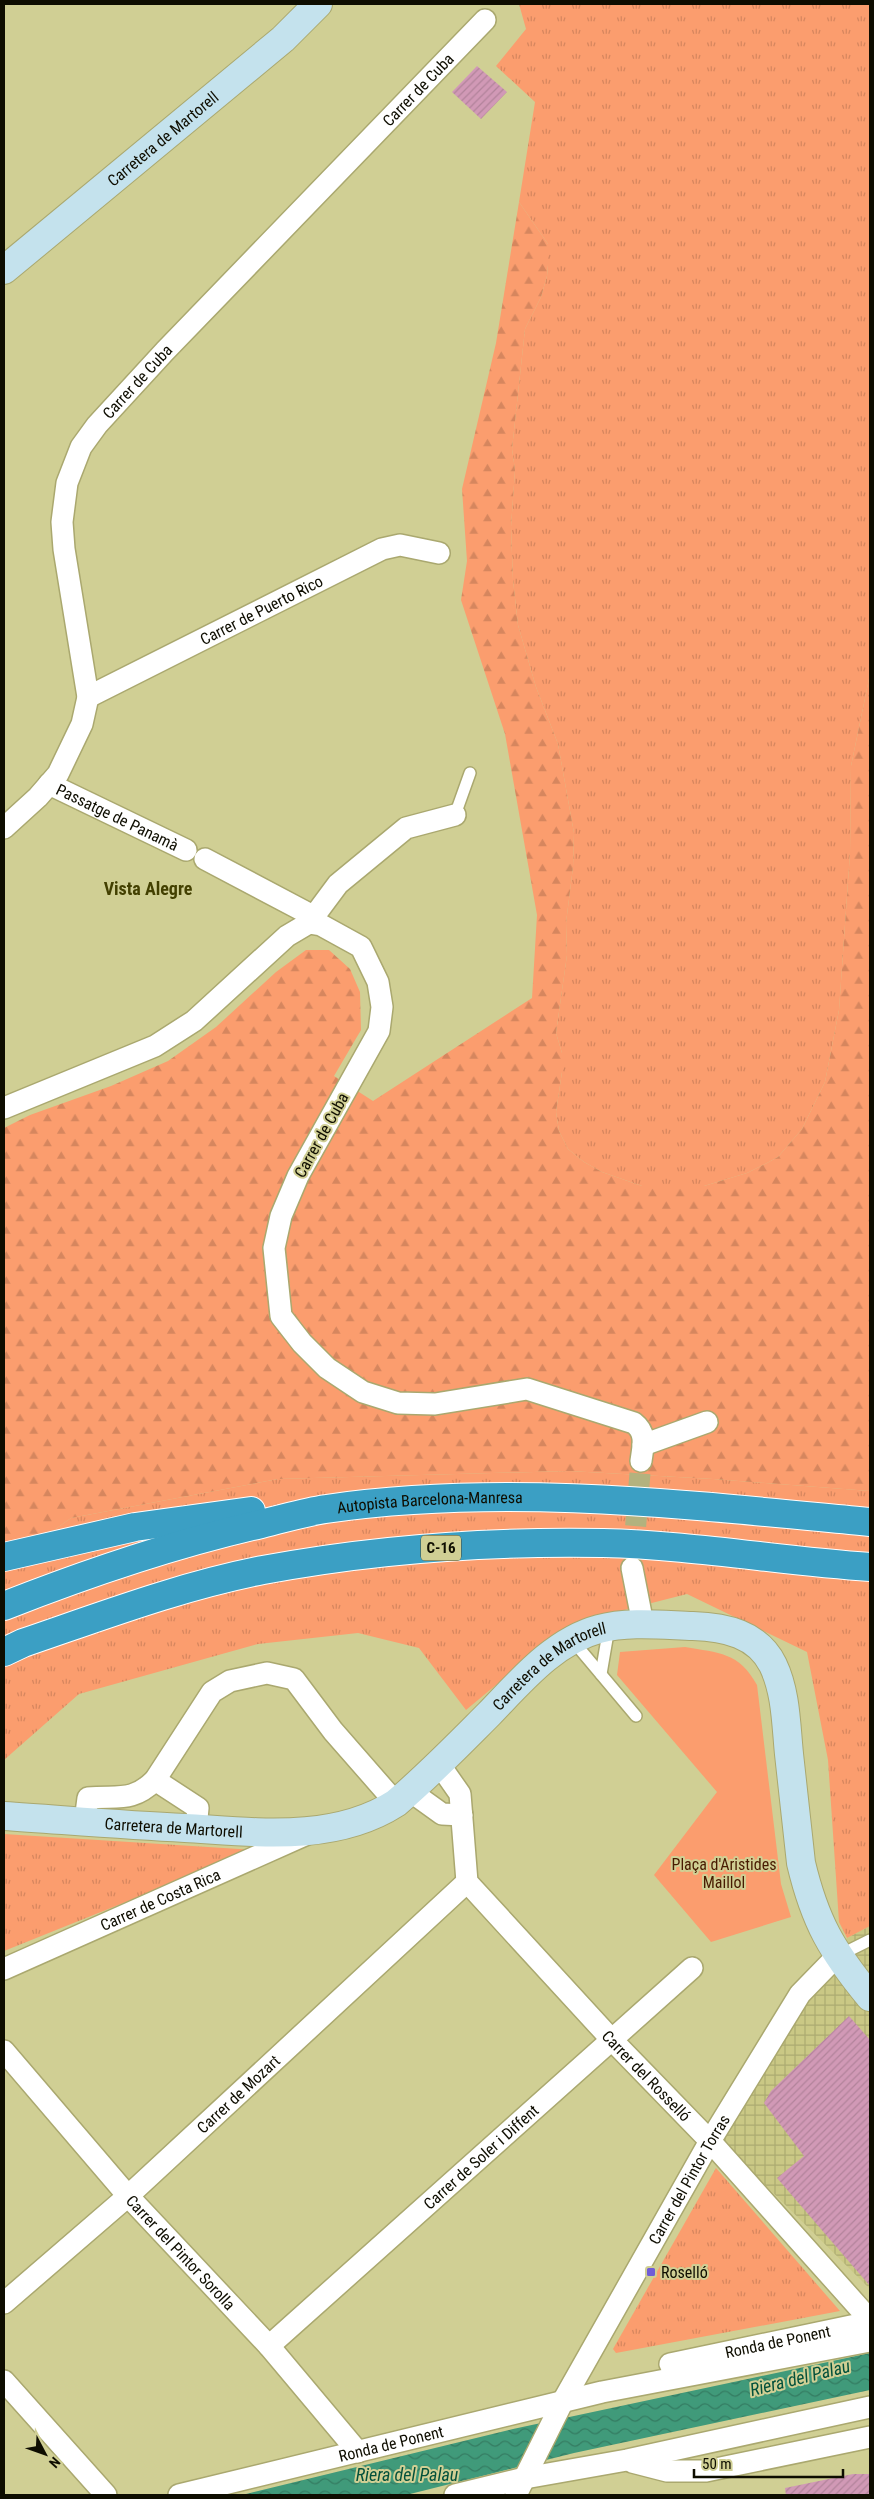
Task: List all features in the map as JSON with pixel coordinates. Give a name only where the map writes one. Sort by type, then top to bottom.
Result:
[{"type":"highway","name":"Autopista Barcelona-Manresa","points":[[4,1606],[87,1574],[205,1537],[325,1510],[421,1500],[596,1498],[870,1522]]},
{"type":"highway","points":[[4,1557],[144,1525],[241,1511],[325,1510]]},
{"type":"highway","name":"C-16","points":[[14,1647],[176,1592],[262,1570],[391,1551],[514,1543],[605,1543],[870,1566]]},
{"type":"street","name":"Carretera de Martorell","points":[[4,270],[284,40],[318,4]]},
{"type":"street","name":"Carrer de Cuba","points":[[4,828],[58,774],[82,724],[88,697],[64,549],[62,522],[66,483],[81,447],[97,425],[165,351],[485,20]]},
{"type":"street","name":"Carrer de Puerto Rico","points":[[88,697],[382,549],[400,545],[439,554]]},
{"type":"street","name":"Passatge de Panamà","points":[[50,784],[195,855],[311,920]]},
{"type":"street","points":[[4,1108],[155,1046],[194,1021],[287,936],[311,920],[338,884],[406,828],[455,815]]},
{"type":"street","name":"Carrer de Cuba","points":[[311,920],[361,947],[378,982],[382,1007],[378,1031],[298,1176],[281,1216],[274,1248],[281,1316],[302,1343],[327,1368],[363,1392],[398,1403],[435,1404],[527,1389],[634,1423],[641,1428],[642,1453],[707,1422]]},
{"type":"street","points":[[632,1568],[643,1624]]},
{"type":"street","name":"Carretera de Martorell","points":[[4,1816],[274,1833],[317,1830],[350,1823],[386,1810],[403,1797],[439,1764],[541,1662],[572,1640],[609,1627],[643,1624],[699,1626],[731,1630],[752,1640],[767,1654],[782,1690],[796,1824],[807,1888],[821,1928],[837,1956],[870,1997]]},
{"type":"street","points":[[84,1821],[88,1798],[124,1797],[143,1792],[154,1780],[212,1692],[230,1682],[267,1673],[294,1679],[333,1731],[403,1797],[442,1814],[462,1815]]},
{"type":"street","points":[[439,1764],[460,1794],[467,1882]]},
{"type":"street","points":[[154,1780],[198,1808],[196,1829]]},
{"type":"street","name":"Carrer de Costa Rica","points":[[4,1969],[317,1830]]},
{"type":"street","name":"Carrer del Rosselló","points":[[467,1882],[612,2040],[710,2141],[870,2321]]},
{"type":"street","name":"Carrer de Mozart","points":[[4,2303],[128,2196],[467,1882]]},
{"type":"street","name":"Carrer del Pintor Torras","points":[[524,2480],[559,2410],[710,2141],[800,1994],[837,1956]]},
{"type":"street","name":"Carrer de Soler i Diffent","points":[[269,2346],[692,1968]]},
{"type":"street","name":"Carrer del Pintor Sorolla","points":[[4,2051],[128,2196],[269,2346],[358,2452]]},
{"type":"street","name":"Ronda de Ponent","points":[[179,2495],[358,2452],[559,2410],[602,2392],[646,2369],[870,2321]]},
{"type":"street","name":"Ronda de Ponent","points":[[602,2392],[870,2340]]},
{"type":"street","points":[[4,2381],[106,2495]]},
{"type":"street","points":[[455,2495],[870,2408]]},
{"type":"street","points":[[627,2460],[667,2471],[706,2471],[870,2437]]},
{"type":"lane","points":[[455,815],[470,773]]},
{"type":"lane","points":[[601,1674],[609,1627]]},
{"type":"lane","points":[[572,1640],[636,1716]]},
{"type":"lane","points":[[837,1956],[870,1940]]},
{"type":"shaded area","points":[[870,1926],[870,2289],[719,2139],[847,1938]]},
{"type":"green space","points":[[519,4],[870,4],[870,674],[851,766],[850,853],[839,1010],[825,1082],[802,1129],[778,1157],[747,1173],[704,1186],[642,1186],[602,1172],[584,1162],[568,1149],[559,1131],[556,1112],[562,1072],[562,1053],[556,1033],[567,955],[566,923],[573,867],[574,833],[558,744],[536,687],[518,625],[513,580],[511,527],[515,470],[512,449],[525,329],[541,297],[548,265],[548,244],[519,202],[535,102],[496,66],[526,29]]},
{"type":"green space","points":[[519,202],[548,244],[548,265],[541,297],[525,329],[512,449],[515,470],[511,527],[513,580],[518,625],[536,687],[558,744],[574,833],[573,867],[566,923],[567,955],[556,1033],[562,1053],[562,1072],[556,1112],[559,1131],[568,1149],[584,1162],[602,1172],[642,1186],[704,1186],[747,1173],[778,1157],[802,1129],[825,1082],[839,1010],[850,853],[851,766],[870,674],[870,1491],[713,1479],[569,1471],[278,1479],[71,1518],[4,1566],[4,1128],[30,1115],[111,1086],[168,1061],[216,1027],[276,972],[306,950],[329,950],[350,969],[360,992],[361,1030],[334,1076],[373,1101],[532,998],[537,915],[505,734],[461,600],[467,561],[462,489],[496,343]]},
{"type":"green space","points":[[569,1471],[713,1479],[870,1491],[870,1926],[847,1938],[839,1922],[828,1760],[807,1652],[687,1594],[585,1620],[551,1639],[466,1710],[419,1648],[358,1633],[258,1644],[79,1694],[4,1760],[4,1566],[71,1518],[278,1479]]},
{"type":"green space","name":"Plaça d'Aristides Maillol","points":[[685,1647],[718,1653],[735,1660],[743,1666],[757,1685],[781,1884],[791,1917],[711,1942],[654,1875],[717,1792],[617,1675],[620,1652]]},
{"type":"green space","points":[[4,1834],[255,1850],[4,1951]]},
{"type":"green space","points":[[716,2168],[840,2311],[616,2353],[613,2349]]},
{"type":"water","name":"Riera del Palau","points":[[870,2353],[870,2390],[574,2453],[406,2495],[242,2495],[513,2429]]},
{"type":"building","points":[[477,66],[507,92],[481,119],[452,92]]},
{"type":"building","points":[[849,2016],[870,2040],[870,2286],[777,2178],[804,2156],[764,2103],[771,2091]]},
{"type":"building","points":[[853,2474],[870,2474],[870,2495],[786,2495],[785,2488]]},
{"type":"tunnel","points":[[633,1558],[641,1461]]},
{"type":"place","name":"Roselló","points":[[651,2272]]},
{"type":"district","name":"Vista Alegre","points":[[148,889]]}]
